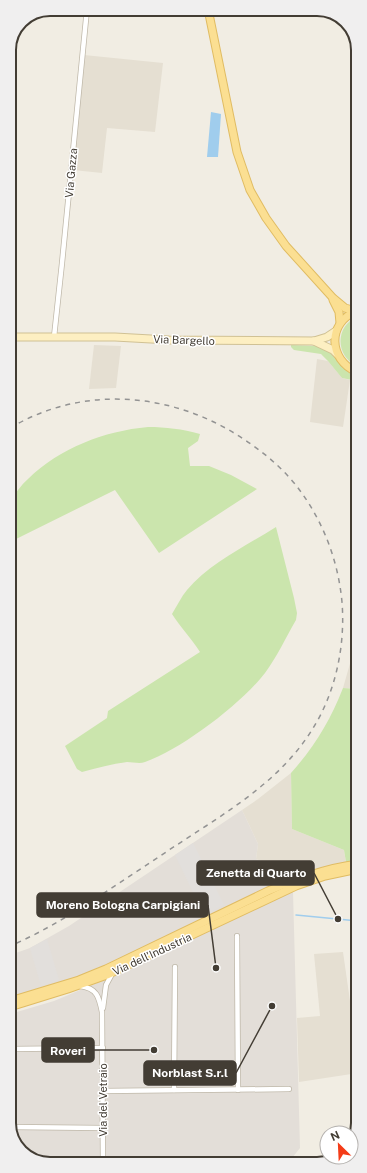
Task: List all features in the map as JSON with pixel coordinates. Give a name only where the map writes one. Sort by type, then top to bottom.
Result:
[{"type":"main road","points":[[208,16],[237,152],[250,190],[276,233],[333,298],[345,308],[351,310]]},
{"type":"main road","points":[[213,16],[215,44]]},
{"type":"main road","points":[[333,298],[339,312],[340,324]]},
{"type":"main road","points":[[351,314],[340,324],[336,331],[335,340],[337,354],[340,360],[351,369]]},
{"type":"main road","name":"Via Bargello","points":[[16,337],[115,337],[177,340],[314,341],[327,337],[336,331]]},
{"type":"main road","name":"Via Bargello","points":[[314,341],[333,350],[337,354]]},
{"type":"main road","name":"Via dell'Industria","points":[[16,1005],[78,986],[126,960],[285,884],[319,872],[351,865]]},
{"type":"main road","name":"Via dell'Industria","points":[[16,999],[115,971],[284,891],[325,876],[351,871]]},
{"type":"street","name":"Via Gazza","points":[[54,337],[85,16]]},
{"type":"street","points":[[237,936],[238,1090]]},
{"type":"street","points":[[174,1090],[175,967]]},
{"type":"street","name":"Via del Vetraio","points":[[103,1157],[102,1012],[104,991],[108,980],[115,971]]},
{"type":"street","points":[[95,977],[104,991]]},
{"type":"street","name":"Via del Vetraio","points":[[95,977],[102,1012]]},
{"type":"street","points":[[78,986],[89,988],[94,991],[99,998]]},
{"type":"street","points":[[16,1049],[103,1048]]},
{"type":"street","points":[[103,1090],[289,1089]]},
{"type":"street","points":[[16,1127],[103,1128]]},
{"type":"shaded area","points":[[84,55],[163,63],[155,132],[107,128],[102,173],[73,170]]},
{"type":"shaded area","points":[[94,345],[121,346],[116,388],[89,389]]},
{"type":"shaded area","points":[[317,359],[328,361],[342,378],[350,380],[343,427],[310,422]]},
{"type":"shaded area","points":[[351,660],[351,689],[343,688]]},
{"type":"shaded area","points":[[291,773],[292,829],[344,850],[346,863],[298,876],[256,859],[258,844],[242,810]]},
{"type":"shaded area","points":[[242,810],[258,844],[256,859],[298,876],[116,962],[79,977],[16,996],[16,953],[30,948],[69,926]]},
{"type":"shaded area","points":[[193,843],[224,905],[204,915],[175,855]]},
{"type":"shaded area","points":[[293,892],[300,1148],[293,1157],[47,1157],[27,1149],[19,1138],[16,1124],[16,1012],[54,1001],[118,974]]},
{"type":"shaded area","points":[[47,939],[59,980],[41,986],[30,948]]},
{"type":"shaded area","points":[[343,952],[351,1001],[351,1074],[299,1082],[297,1018],[320,1016],[314,954]]},
{"type":"green space","points":[[350,321],[351,362],[345,355],[340,341],[345,327]]},
{"type":"green space","points":[[291,345],[316,346],[332,353],[342,367],[351,373],[351,380],[342,378],[321,354],[294,350]]},
{"type":"green space","points":[[161,427],[200,434],[198,441],[188,448],[190,466],[209,466],[231,475],[257,489],[159,553],[115,490],[16,539],[16,493],[23,484],[54,458],[68,450],[99,437],[132,429]]},
{"type":"green space","points":[[276,527],[297,613],[296,620],[265,673],[241,698],[210,724],[160,756],[143,763],[127,762],[82,772],[77,769],[65,746],[107,718],[108,711],[200,652],[172,614],[187,590],[206,571],[217,563]]},
{"type":"green space","points":[[343,688],[351,689],[351,862],[346,862],[344,850],[292,829],[291,773],[321,733]]},
{"type":"water","points":[[211,112],[221,114],[218,157],[207,157]]},
{"type":"waterway","points":[[296,915],[351,920]]},
{"type":"railway","points":[[16,425],[38,414],[68,405],[98,400],[129,400],[159,404],[189,412],[218,424],[258,449],[289,477],[305,497],[321,525],[337,570],[343,616],[339,660],[327,701],[311,732],[286,764],[240,803],[206,826],[78,910],[16,943]]},
{"type":"place","name":"Zenetta di Quarto","points":[[338,919]]},
{"type":"place","name":"Moreno Bologna Carpigiani","points":[[216,968]]},
{"type":"place","name":"Norblast S.r.l","points":[[272,1006]]},
{"type":"place","name":"Roveri","points":[[154,1050]]}]
